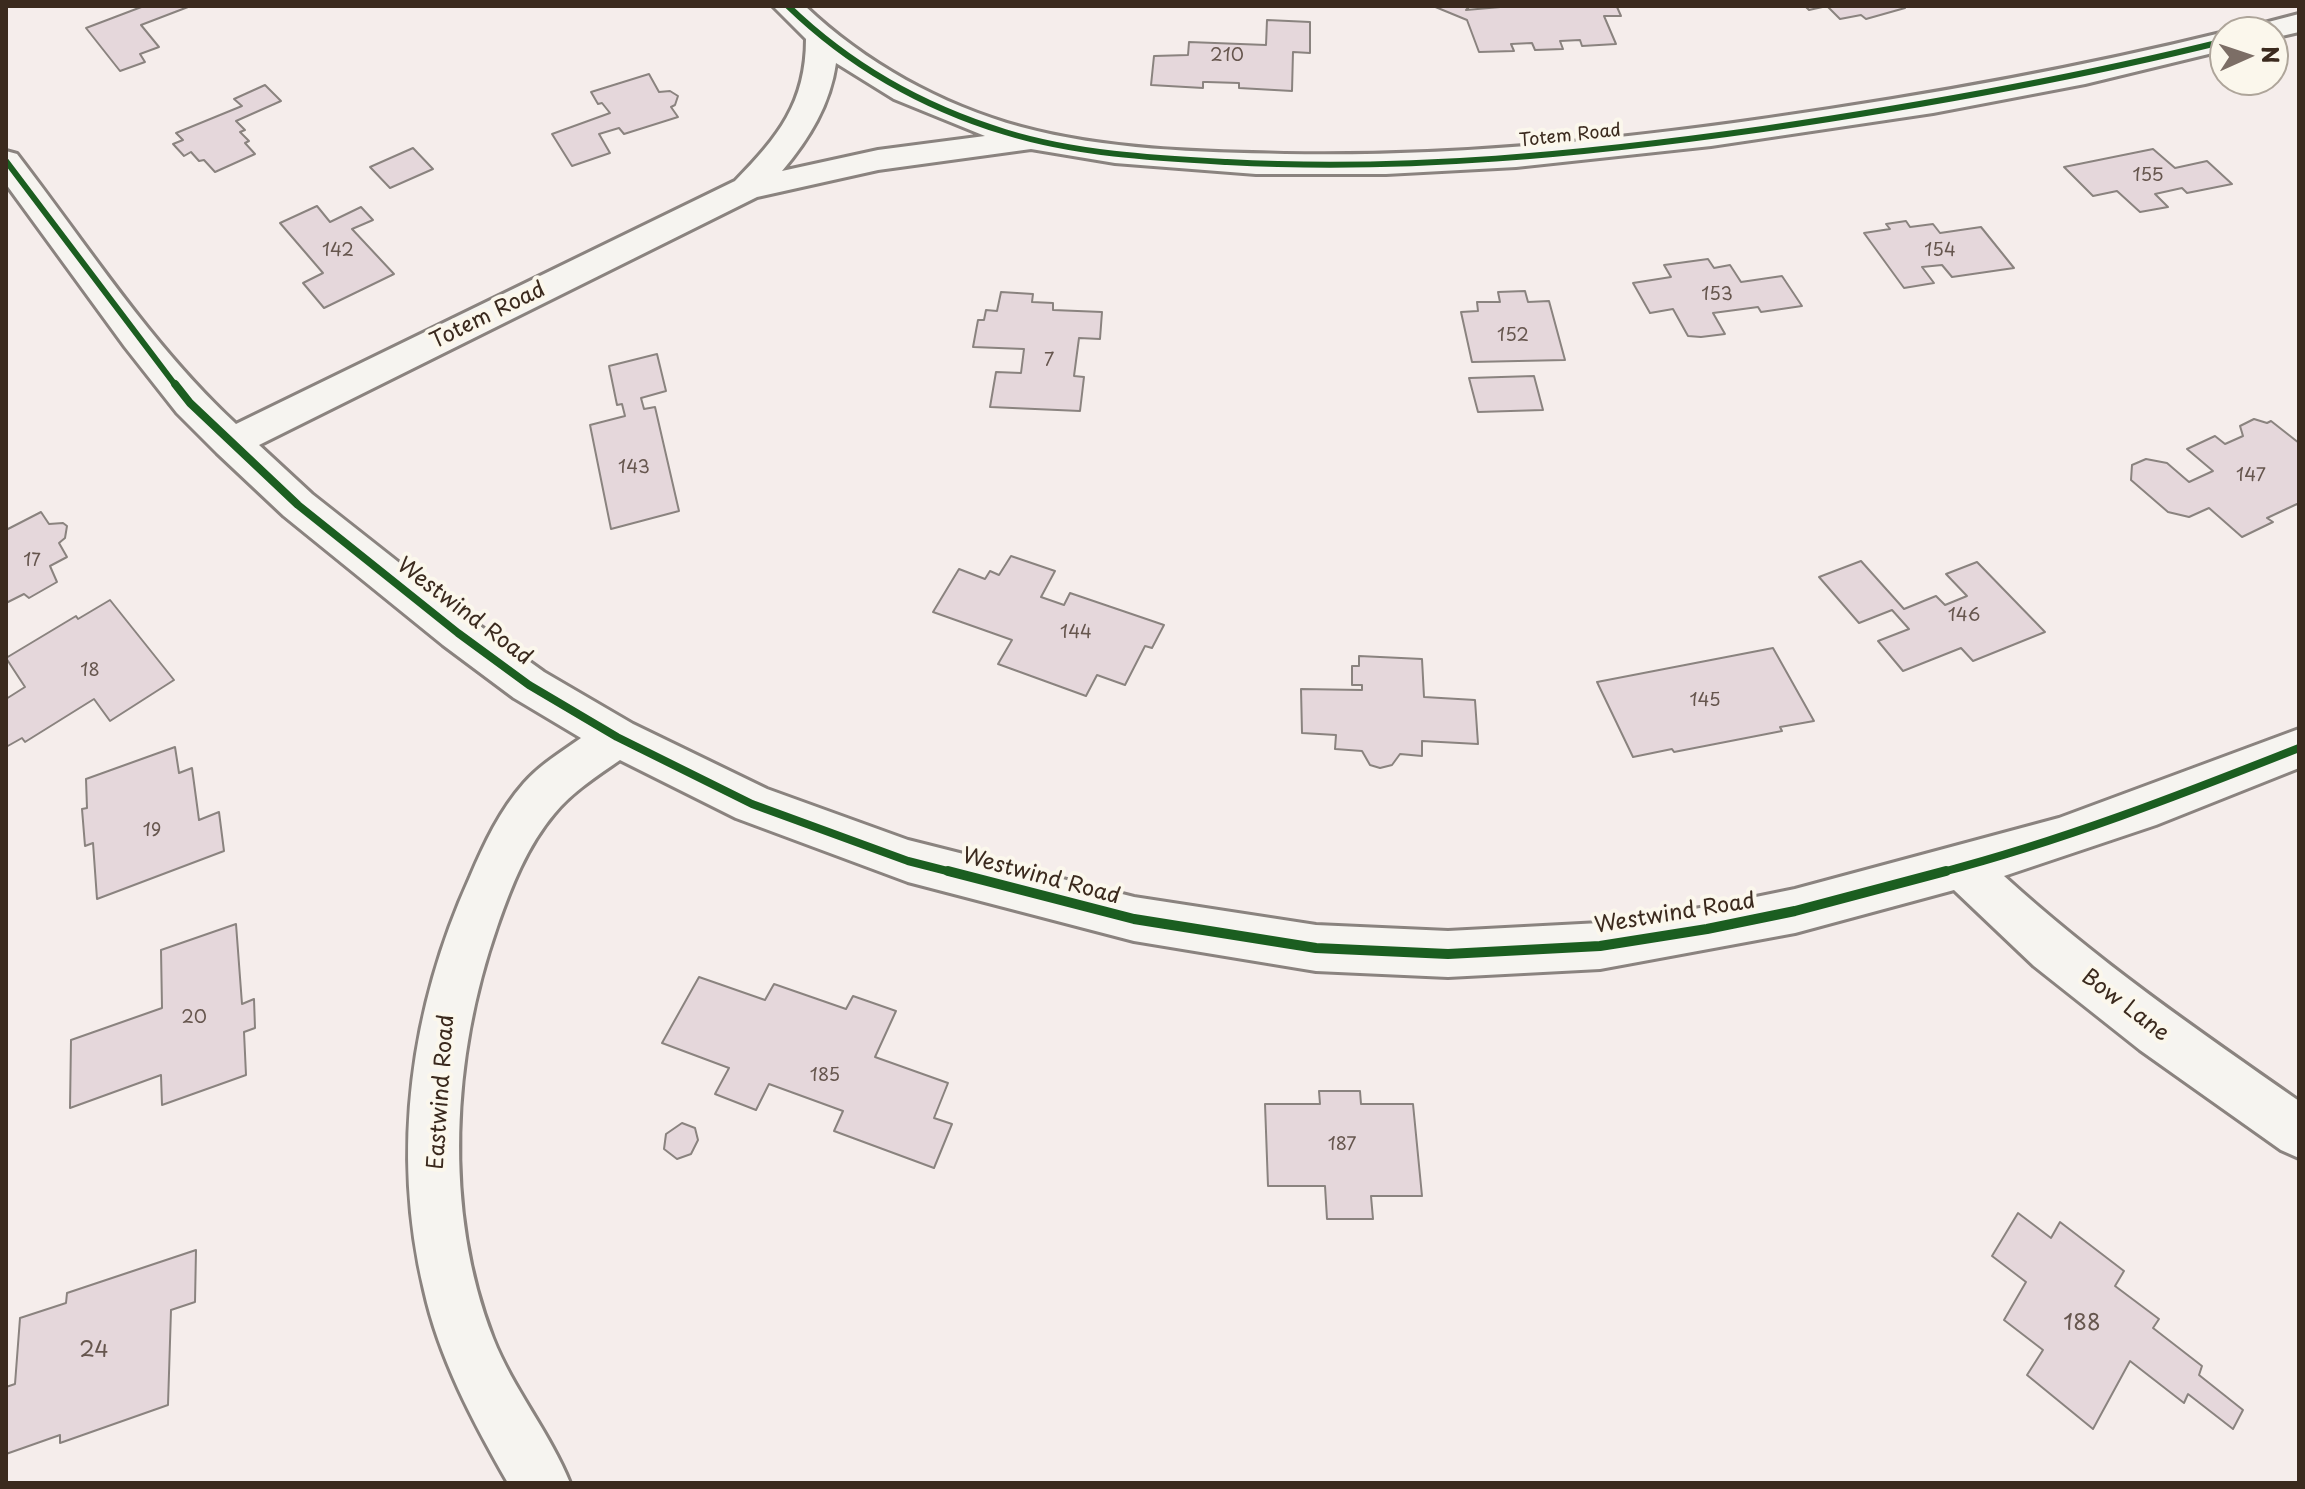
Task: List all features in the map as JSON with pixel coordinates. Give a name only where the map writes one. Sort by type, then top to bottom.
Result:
[{"type":"street","name":"Totem Road","points":[[788,6],[821,39],[918,98],[974,121],[1037,141],[1150,157],[1231,163],[1346,166],[1468,162],[1594,151],[1985,95],[2069,79],[2209,45]]},
{"type":"street","name":"Totem Road","points":[[747,189],[787,147],[812,106],[823,61],[821,39]]},
{"type":"street","name":"Totem Road","points":[[230,443],[747,189],[878,160],[1037,141]]},
{"type":"street","name":"Westwind Road","points":[[6,161],[190,403],[298,505],[458,633],[529,685],[617,737],[752,804],[908,861],[1134,919],[1316,948],[1448,954],[1600,946],[1795,911],[1962,867],[2059,839],[2156,805],[2299,748]]},
{"type":"street","name":"Eastwind Road","points":[[541,1483],[526,1460],[468,1346],[439,1233],[432,1153],[441,1037],[469,933],[489,884],[527,818],[548,789],[617,737]]},
{"type":"street","name":"Bow Lane","points":[[1962,867],[2051,950],[2158,1033],[2299,1132]]},
{"type":"building","points":[[144,6],[188,7],[141,25],[159,47],[140,54],[145,62],[120,71],[86,28]]},
{"type":"building","points":[[1433,6],[1470,6],[1466,10],[1512,6],[1621,6],[1617,7],[1621,16],[1604,16],[1616,44],[1582,46],[1580,40],[1560,41],[1563,49],[1535,50],[1532,43],[1511,44],[1514,51],[1479,52],[1467,20]]},
{"type":"building","points":[[1805,6],[1827,6],[1809,10]]},
{"type":"building","points":[[1827,6],[1905,8],[1866,19],[1861,15],[1840,19]]},
{"type":"building","points":[[1267,20],[1310,22],[1310,53],[1293,52],[1292,91],[1239,88],[1239,83],[1203,82],[1203,88],[1151,85],[1154,56],[1188,55],[1189,42],[1266,45]]},
{"type":"building","points":[[649,74],[659,92],[670,91],[678,96],[671,107],[678,117],[624,134],[619,128],[599,134],[610,153],[572,166],[552,134],[610,113],[602,103],[598,104],[591,92]]},
{"type":"building","points":[[265,85],[281,101],[236,121],[245,130],[240,132],[255,154],[215,172],[191,152],[184,156],[173,144],[183,140],[176,133],[242,106],[234,99]]},
{"type":"building","points":[[413,148],[433,169],[390,188],[370,167]]},
{"type":"building","points":[[2153,149],[2175,168],[2207,161],[2232,184],[2187,193],[2182,188],[2155,194],[2168,207],[2140,212],[2117,191],[2093,196],[2064,167]]},
{"type":"building","points":[[317,206],[330,222],[361,207],[373,220],[352,229],[394,274],[324,308],[303,283],[323,273],[280,223]]},
{"type":"building","points":[[1906,221],[1910,227],[1933,224],[1940,233],[1981,227],[2014,268],[1952,277],[1942,265],[1922,267],[1934,283],[1904,288],[1864,233],[1890,229],[1886,224]]},
{"type":"building","points":[[1708,259],[1714,268],[1730,265],[1741,282],[1782,276],[1802,306],[1761,312],[1758,307],[1713,313],[1725,334],[1701,337],[1688,336],[1673,309],[1650,313],[1633,283],[1671,277],[1664,265]]},
{"type":"building","points":[[1525,291],[1528,302],[1549,301],[1565,360],[1472,362],[1461,312],[1478,311],[1477,302],[1500,302],[1498,292]]},
{"type":"building","points":[[1001,292],[1033,294],[1032,302],[1053,303],[1053,310],[1102,312],[1100,339],[1079,338],[1074,376],[1084,377],[1080,411],[990,407],[996,372],[1021,373],[1024,349],[973,347],[978,320],[984,320],[986,310],[997,311]]},
{"type":"building","points":[[657,354],[666,391],[641,398],[644,409],[655,407],[679,511],[611,529],[590,425],[625,416],[622,404],[617,405],[609,366]]},
{"type":"building","points":[[1534,376],[1543,410],[1478,412],[1469,378]]},
{"type":"building","points":[[2254,419],[2267,423],[2271,421],[2299,443],[2299,506],[2297,504],[2267,518],[2273,522],[2242,537],[2209,508],[2189,517],[2168,512],[2131,480],[2132,465],[2146,459],[2167,463],[2189,482],[2213,471],[2187,449],[2215,436],[2225,444],[2243,436],[2240,426]]},
{"type":"building","points":[[41,512],[49,524],[63,523],[67,526],[65,538],[59,543],[67,557],[50,566],[57,582],[29,598],[24,594],[6,603],[6,530]]},
{"type":"building","points":[[1011,556],[1055,571],[1041,597],[1064,605],[1070,593],[1164,625],[1152,648],[1145,646],[1125,685],[1097,675],[1086,696],[998,664],[1012,640],[933,612],[959,569],[985,579],[990,571],[999,575]]},
{"type":"building","points":[[1861,561],[1904,609],[1936,596],[1945,605],[1967,596],[1946,574],[1977,562],[2045,632],[1973,661],[1961,648],[1903,671],[1878,641],[1909,629],[1892,610],[1859,623],[1819,577]]},
{"type":"building","points":[[110,600],[174,680],[110,721],[94,699],[25,742],[22,738],[6,747],[6,699],[25,687],[6,658],[76,616],[78,619]]},
{"type":"building","points":[[1773,648],[1814,721],[1780,727],[1782,731],[1633,757],[1597,682]]},
{"type":"building","points":[[1359,656],[1422,659],[1424,697],[1475,700],[1478,744],[1422,741],[1422,756],[1400,754],[1392,765],[1380,768],[1370,765],[1362,751],[1335,749],[1336,735],[1302,733],[1301,689],[1362,690],[1362,685],[1352,685],[1352,666],[1359,666]]},
{"type":"building","points":[[175,747],[179,773],[192,768],[199,820],[219,812],[224,851],[97,899],[93,843],[85,846],[82,809],[87,808],[86,779]]},
{"type":"building","points":[[236,924],[242,1004],[254,999],[255,1028],[244,1032],[246,1075],[162,1105],[161,1075],[70,1108],[71,1040],[162,1008],[161,950]]},
{"type":"building","points":[[699,977],[765,1000],[774,984],[846,1009],[853,996],[896,1011],[875,1057],[948,1083],[934,1118],[952,1124],[934,1168],[834,1131],[843,1111],[769,1084],[756,1110],[715,1094],[729,1068],[662,1043]]},
{"type":"building","points":[[1319,1091],[1360,1091],[1361,1104],[1413,1104],[1422,1196],[1371,1196],[1373,1219],[1327,1219],[1325,1186],[1268,1186],[1265,1104],[1320,1104]]},
{"type":"building","points":[[682,1123],[695,1128],[698,1140],[691,1154],[677,1159],[664,1149],[666,1134]]},
{"type":"building","points":[[2018,1213],[2051,1238],[2060,1222],[2124,1271],[2115,1286],[2159,1319],[2153,1328],[2202,1366],[2199,1375],[2243,1410],[2233,1429],[2188,1394],[2184,1403],[2130,1361],[2093,1429],[2027,1375],[2043,1350],[2004,1320],[2026,1282],[1992,1256]]},
{"type":"building","points":[[196,1250],[195,1302],[171,1310],[168,1405],[60,1443],[60,1435],[6,1454],[6,1387],[15,1384],[20,1318],[66,1303],[67,1293]]},
{"type":"cycle path","points":[[788,6],[814,31],[872,74],[973,122],[1042,142],[1078,148],[1256,164],[1451,162],[1711,136],[2021,88],[2209,45]]},
{"type":"cycle path","points":[[6,161],[190,403],[298,505],[458,633],[529,685],[617,737],[752,804],[908,861],[1134,919],[1316,948],[1448,954],[1600,946],[1795,911],[1962,867],[2059,839],[2156,805],[2299,748]]}]
